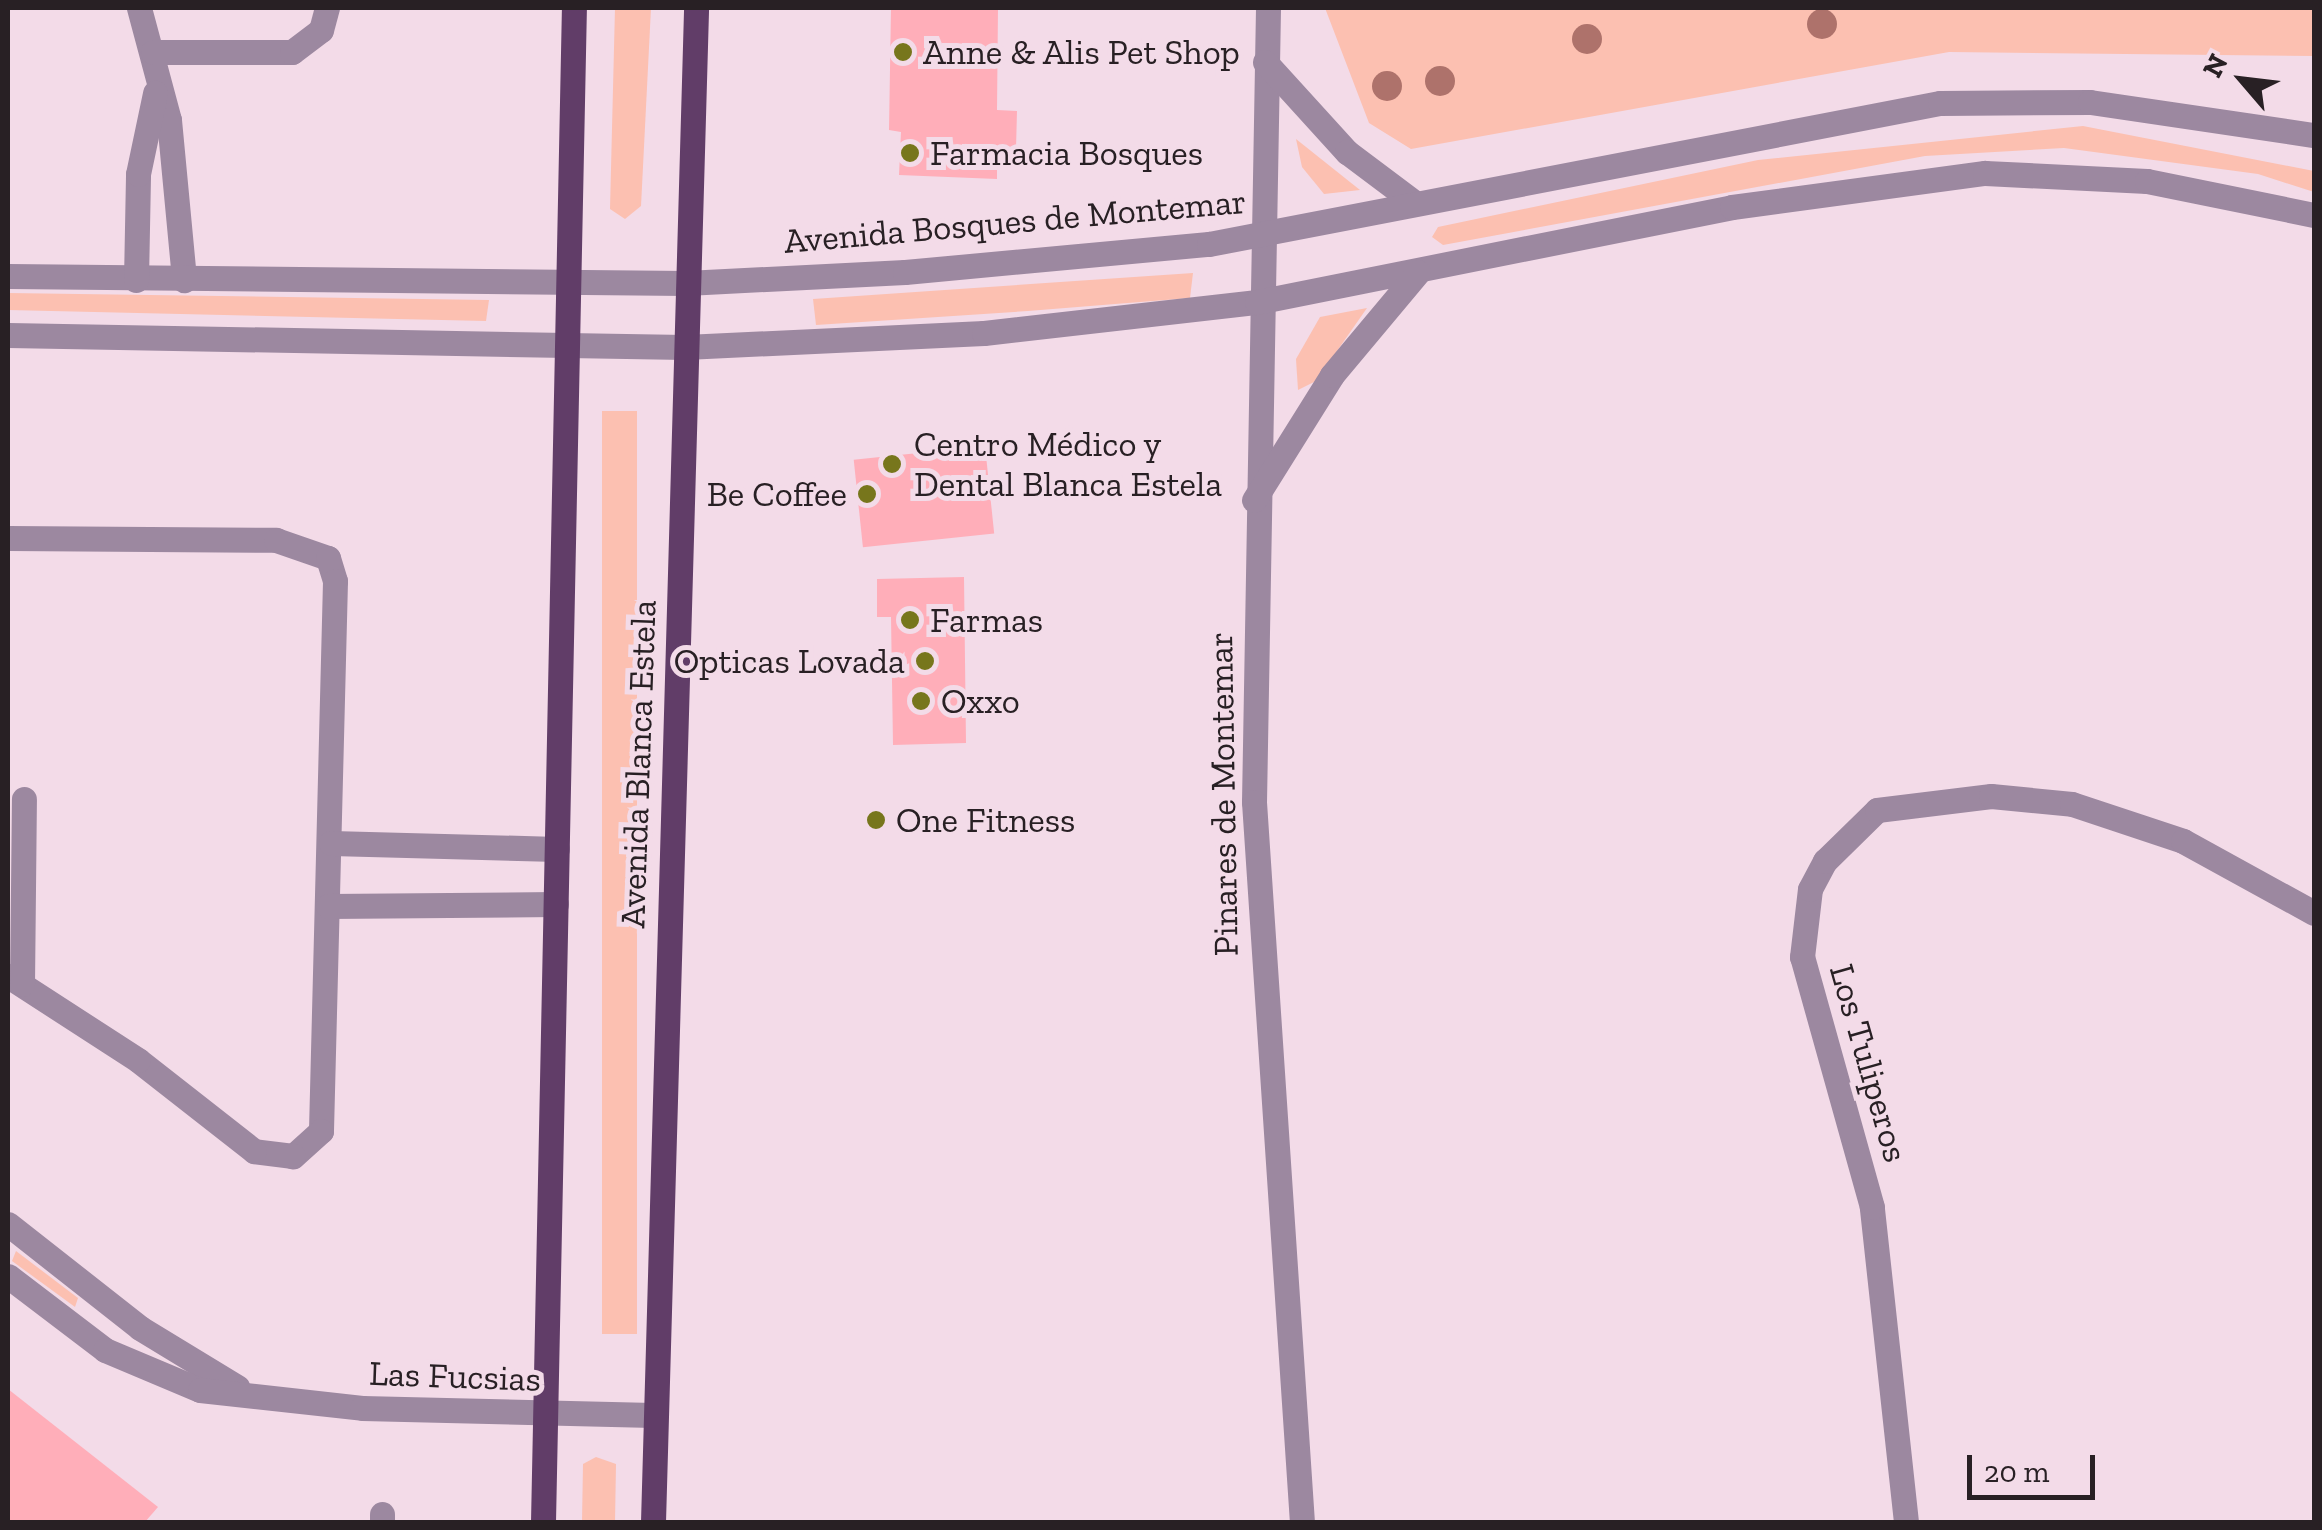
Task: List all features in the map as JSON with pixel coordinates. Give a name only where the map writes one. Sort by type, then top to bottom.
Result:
[{"type":"main road","points":[[544,1522],[564,347],[574,8]]},
{"type":"main road","name":"Avenida Blanca Estela","points":[[653,1522],[653,1415],[696,8]]},
{"type":"street","points":[[139,8],[152,52],[155,92],[174,156],[184,280]]},
{"type":"street","points":[[152,52],[292,52],[321,30],[328,8]]},
{"type":"street","name":"Pinares de Montemar","points":[[1268,8],[1257,234],[1254,802],[1302,1522]]},
{"type":"street","points":[[1265,62],[1347,152],[1415,203]]},
{"type":"street","points":[[136,280],[138,174],[155,92]]},
{"type":"street","name":"Avenida Bosques de Montemar","points":[[8,276],[686,284],[905,272],[1257,234],[1940,103],[2090,102],[2314,135]]},
{"type":"street","points":[[8,335],[685,347],[984,333],[1256,302],[1904,177],[2131,180],[2314,215]]},
{"type":"street","points":[[1254,500],[1332,376],[1418,272]]},
{"type":"street","points":[[8,538],[276,540],[328,558],[336,581],[325,1119],[294,1156],[254,1151],[15,980],[24,798]]},
{"type":"street","name":"Los Tuliperos","points":[[1906,1522],[1872,1207],[1802,957],[1810,890],[1825,861],[1877,810],[1991,796],[2072,804],[2183,841],[2314,912]]},
{"type":"street","points":[[331,843],[557,849]]},
{"type":"street","points":[[328,906],[556,904]]},
{"type":"street","name":"Las Fucsias","points":[[8,1224],[140,1328],[255,1395]]},
{"type":"street","name":"Las Fucsias","points":[[8,1276],[61,1322],[151,1372],[255,1395],[544,1414],[653,1415]]},
{"type":"shaded area","points":[[615,8],[651,8],[641,206],[625,219],[610,209]]},
{"type":"shaded area","points":[[1325,8],[2314,8],[2314,56],[1949,52],[1411,149],[1369,123]]},
{"type":"shaded area","points":[[2083,126],[2314,171],[2314,192],[2258,174],[2064,148],[1925,156],[1443,245],[1432,237],[1438,227],[1758,160]]},
{"type":"shaded area","points":[[1296,139],[1360,190],[1324,194],[1302,167]]},
{"type":"shaded area","points":[[1193,273],[1190,298],[1028,311],[816,325],[813,299]]},
{"type":"shaded area","points":[[8,293],[489,300],[486,321],[8,310]]},
{"type":"shaded area","points":[[1367,308],[1316,381],[1298,390],[1296,359],[1320,317]]},
{"type":"shaded area","points":[[602,411],[637,411],[637,1334],[602,1334]]},
{"type":"shaded area","points":[[16,1251],[78,1298],[75,1307],[12,1261]]},
{"type":"shaded area","points":[[596,1457],[616,1464],[615,1522],[582,1522],[583,1464]]},
{"type":"building","points":[[891,8],[998,8],[997,110],[1017,111],[1016,149],[997,149],[997,179],[899,175],[901,132],[889,130]]},
{"type":"building","points":[[985,446],[994,534],[863,547],[854,460]]},
{"type":"building","points":[[964,577],[966,743],[893,745],[891,617],[877,617],[877,579]]},
{"type":"building","points":[[8,1389],[158,1507],[145,1522],[8,1522]]},
{"type":"place","name":"Anne & Alis Pet Shop","points":[[903,52]]},
{"type":"place","name":"Farmacia Bosques","points":[[910,153]]},
{"type":"place","name":"Centro Médico y Dental Blanca Estela","points":[[892,464]]},
{"type":"place","name":"Be Coffee","points":[[867,494]]},
{"type":"place","name":"Farmas","points":[[910,620]]},
{"type":"place","name":"Opticas Lovada","points":[[925,661]]},
{"type":"place","name":"Oxxo","points":[[921,701]]},
{"type":"place","name":"One Fitness","points":[[876,820]]}]
